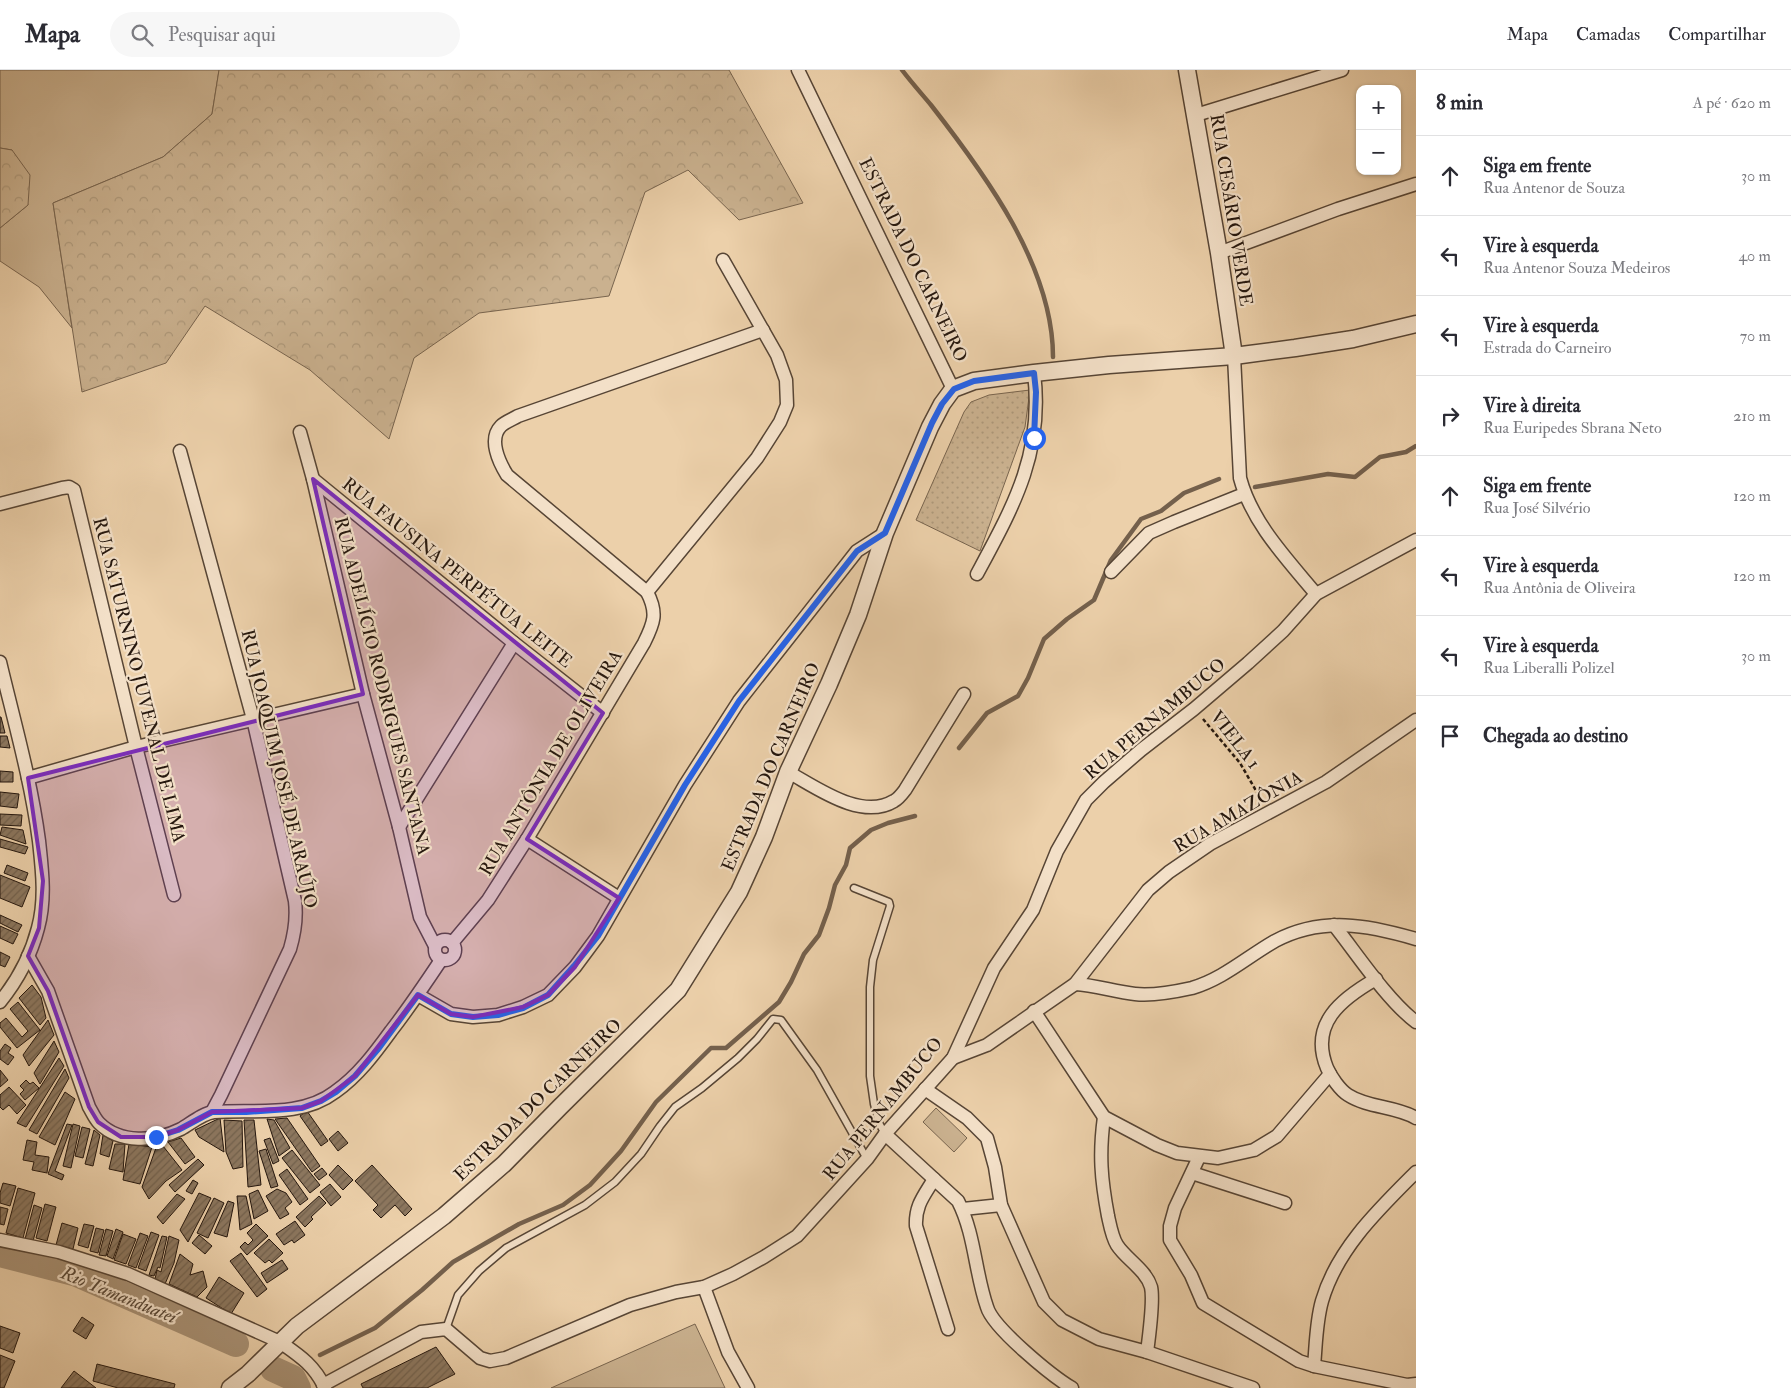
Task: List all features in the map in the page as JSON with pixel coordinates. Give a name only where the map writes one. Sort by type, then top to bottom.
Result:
[{"type":"street","name":"ESTRADA DO CARNEIRO","points":[[230,1388],[248,1374],[296,1326],[444,1216],[504,1164],[678,990],[739,892],[764,837],[788,772],[829,684],[854,623],[885,533],[932,423],[942,404],[954,389],[798,70]]},
{"type":"street","name":"RUA CESÁRIO VERDE","points":[[1187,70],[1219,253],[1234,356]]},
{"type":"street","points":[[1196,115],[1342,70]]},
{"type":"street","points":[[1219,253],[1338,209],[1416,184]]},
{"type":"street","points":[[723,260],[764,330],[777,355],[786,380],[787,405],[780,422],[757,458],[647,592],[507,475],[498,460],[496,434],[501,426],[518,416],[764,330]]},
{"type":"street","points":[[954,389],[974,381],[1109,364],[1234,356],[1353,339],[1416,324]]},
{"type":"street","points":[[1234,356],[1240,478],[1244,494],[1251,508],[1280,550],[1316,594]]},
{"type":"street","points":[[977,574],[1011,512],[1026,468],[1034,438],[1036,415],[1034,373]]},
{"type":"street","name":"RUA ADELÍCIO RODRIGUES SANTANA","points":[[300,432],[313,479],[363,694],[399,828],[420,917],[435,946]]},
{"type":"street","name":"RUA JOAQUIM JOSÉ DE ARAÚJO","points":[[180,451],[252,719],[295,900],[296,928],[290,949],[212,1112]]},
{"type":"street","name":"RUA FAUSINA PERPÉTUA LEITE","points":[[313,479],[603,713]]},
{"type":"street","name":"RUA SATURNINO JUVENAL DE LIMA","points":[[0,504],[58,489],[72,488],[76,495],[136,747],[174,895]]},
{"type":"street","points":[[1111,572],[1149,533],[1244,494]]},
{"type":"street","points":[[418,995],[451,1014],[473,1017],[498,1015],[523,1008],[548,995],[598,936],[618,898],[685,785],[739,701],[857,551],[885,533]]},
{"type":"street","name":"RUA PERNAMBUCO","points":[[446,1329],[480,1358],[490,1361],[506,1358],[630,1305],[676,1292],[704,1287],[756,1262],[797,1236],[867,1159],[885,1134],[953,1058],[994,968],[1033,910],[1057,851],[1086,800],[1126,763],[1248,663],[1283,631],[1316,594],[1416,540]]},
{"type":"street","name":"RUA ANTÔNIA DE OLIVEIRA","points":[[452,943],[488,900],[527,839],[652,627],[654,607],[647,592]]},
{"type":"street","points":[[399,828],[514,643]]},
{"type":"street","points":[[0,662],[34,807],[43,881],[38,928],[28,956],[14,985],[0,1002]]},
{"type":"street","points":[[28,778],[136,747],[363,694]]},
{"type":"street","points":[[788,772],[847,804],[866,807],[879,806],[894,801],[905,790],[964,694]]},
{"type":"street","name":"RUA AMAZÔNIA","points":[[953,1058],[987,1045],[1075,984],[1148,890],[1169,872],[1210,844],[1326,782],[1416,720]]},
{"type":"street","points":[[527,839],[618,898]]},
{"type":"street","points":[[1075,984],[1136,994],[1167,993],[1193,987],[1217,978],[1275,942],[1296,932],[1334,925],[1378,928],[1416,939]]},
{"type":"street","points":[[1334,925],[1376,979],[1416,1022]]},
{"type":"street","points":[[443,940],[452,943],[455,949],[453,956],[448,960],[441,960],[436,956],[435,946],[443,940]]},
{"type":"street","points":[[28,956],[48,991],[89,1107],[98,1122],[109,1131],[121,1137],[138,1139],[156,1137],[178,1130],[212,1112],[246,1112],[302,1108],[321,1101],[336,1092],[355,1076],[379,1048],[441,960]]},
{"type":"street","points":[[1376,979],[1343,1001],[1331,1014],[1324,1028],[1321,1043],[1323,1058],[1330,1074],[1346,1095],[1416,1118]]},
{"type":"street","points":[[1034,1011],[1104,1116],[1177,1153],[1218,1158],[1254,1150],[1277,1136],[1330,1074]]},
{"type":"street","points":[[925,1089],[967,1118],[987,1138],[995,1167],[1000,1205],[1044,1302],[1062,1320],[1099,1339],[1147,1352],[1253,1388]]},
{"type":"street","points":[[1104,1116],[1100,1142],[1101,1181],[1110,1225],[1116,1243],[1142,1273],[1151,1287],[1147,1352]]},
{"type":"street","points":[[885,1134],[934,1179],[950,1191],[958,1201],[963,1210],[987,1309],[1002,1328],[1032,1358],[1072,1388]]},
{"type":"street","points":[[1199,1157],[1175,1208],[1170,1226],[1170,1240],[1203,1303],[1299,1361],[1407,1386],[1416,1384]]},
{"type":"street","points":[[1314,1366],[1318,1317],[1334,1270],[1349,1245],[1369,1221],[1416,1172]]},
{"type":"street","points":[[1192,1173],[1285,1203]]},
{"type":"street","points":[[934,1179],[918,1205],[916,1226],[948,1329]]},
{"type":"street","points":[[963,1210],[1000,1205]]},
{"type":"street","points":[[0,1240],[59,1252],[128,1274],[280,1342],[302,1357],[315,1369],[324,1386],[421,1332],[446,1329]]},
{"type":"street","points":[[704,1287],[728,1352],[748,1388]]},
{"type":"lane","points":[[854,888],[889,902],[890,906],[874,960],[870,987],[870,1076],[874,1104],[879,1123],[885,1134]]},
{"type":"lane","points":[[446,1329],[458,1295],[479,1271],[506,1248],[585,1205],[615,1182],[641,1154],[675,1107],[702,1088],[738,1058],[773,1019],[781,1020],[817,1070],[867,1159]]},
{"type":"path","name":"VIELA 1","points":[[1194,709],[1240,763],[1269,814]]},
{"type":"highlighted area","points":[[313,479],[603,713],[527,839],[619,898],[575,967],[548,995],[523,1007],[473,1017],[451,1014],[418,995],[355,1076],[321,1101],[302,1108],[212,1112],[178,1130],[156,1137],[121,1137],[98,1122],[89,1107],[48,991],[28,956],[39,928],[43,881],[28,778],[363,694]]},
{"type":"green space","points":[[0,70],[219,70],[212,114],[163,157],[53,203],[72,328],[39,287],[0,261],[0,228],[28,205],[12,150],[0,148]]},
{"type":"green space","points":[[219,70],[729,70],[803,203],[739,220],[688,170],[645,192],[609,296],[479,313],[414,358],[389,439],[310,370],[205,306],[166,363],[82,392],[53,203],[163,157],[212,114]]},
{"type":"green space","points":[[0,148],[12,150],[30,175],[28,205],[0,228]]},
{"type":"green space","points":[[1030,390],[1025,427],[980,551],[916,520],[964,412],[971,402],[989,395]]},
{"type":"green space","points":[[936,1108],[967,1138],[954,1152],[923,1122]]},
{"type":"green space","points":[[695,1324],[725,1388],[551,1388]]},
{"type":"building","points":[[1,717],[5,733],[0,733]]},
{"type":"building","points":[[0,736],[7,736],[10,748],[0,747]]},
{"type":"building","points":[[0,771],[13,772],[13,782],[0,782]]},
{"type":"building","points":[[0,792],[19,794],[17,808],[0,806]]},
{"type":"building","points":[[0,814],[22,815],[21,826],[0,825]]},
{"type":"building","points":[[2,827],[23,830],[26,844],[0,835]]},
{"type":"building","points":[[0,839],[28,847],[25,854],[0,847]]},
{"type":"building","points":[[7,865],[28,873],[25,881],[4,873]]},
{"type":"building","points":[[0,875],[30,887],[22,907],[0,898]]},
{"type":"building","points":[[0,915],[22,925],[18,932],[0,923]]},
{"type":"building","points":[[0,926],[18,934],[13,944],[0,938]]},
{"type":"building","points":[[0,952],[10,957],[5,967],[0,965]]},
{"type":"building","points":[[32,985],[41,997],[46,1018],[40,1025],[19,998]]},
{"type":"building","points":[[18,1002],[40,1030],[17,1048],[0,1027],[0,1023],[6,1018],[22,1037],[28,1031],[10,1009]]},
{"type":"building","points":[[48,1020],[54,1035],[29,1066],[23,1055]]},
{"type":"building","points":[[54,1041],[59,1052],[40,1084],[34,1073]]},
{"type":"building","points":[[5,1044],[11,1048],[8,1053],[14,1057],[8,1065],[0,1059],[0,1051]]},
{"type":"building","points":[[59,1058],[64,1066],[26,1127],[17,1123]]},
{"type":"building","points":[[65,1069],[69,1078],[37,1134],[29,1130]]},
{"type":"building","points":[[0,1070],[8,1080],[0,1087]]},
{"type":"building","points":[[26,1080],[30,1084],[33,1082],[39,1088],[25,1100],[20,1094],[24,1090],[20,1086]]},
{"type":"building","points":[[9,1087],[26,1105],[17,1114],[9,1105],[3,1110],[0,1107],[0,1095]]},
{"type":"building","points":[[65,1092],[75,1099],[55,1145],[39,1137]]},
{"type":"building","points":[[307,1111],[328,1141],[321,1146],[300,1116]]},
{"type":"building","points":[[220,1118],[224,1152],[199,1137],[195,1130]]},
{"type":"building","points":[[287,1118],[320,1166],[312,1172],[275,1119]]},
{"type":"building","points":[[267,1119],[274,1120],[290,1148],[279,1156]]},
{"type":"building","points":[[224,1120],[242,1121],[243,1167],[233,1169],[226,1152]]},
{"type":"building","points":[[244,1120],[254,1120],[261,1185],[248,1187]]},
{"type":"building","points":[[67,1124],[72,1125],[55,1171],[64,1175],[62,1180],[48,1174]]},
{"type":"building","points":[[73,1124],[80,1126],[71,1168],[63,1166]]},
{"type":"building","points":[[82,1127],[90,1129],[83,1158],[75,1156]]},
{"type":"building","points":[[94,1130],[100,1135],[93,1166],[85,1164]]},
{"type":"building","points":[[338,1131],[348,1143],[338,1151],[329,1139]]},
{"type":"building","points":[[103,1135],[113,1141],[109,1157],[100,1154]]},
{"type":"building","points":[[181,1138],[195,1157],[185,1164],[168,1142]]},
{"type":"building","points":[[270,1138],[279,1161],[273,1164],[264,1140]]},
{"type":"building","points":[[27,1140],[37,1142],[35,1155],[49,1157],[47,1173],[32,1170],[34,1162],[23,1160]]},
{"type":"building","points":[[115,1144],[125,1144],[123,1172],[109,1169]]},
{"type":"building","points":[[129,1144],[152,1147],[140,1184],[123,1180]]},
{"type":"building","points":[[157,1145],[163,1146],[182,1170],[166,1181],[149,1199],[142,1187]]},
{"type":"building","points":[[266,1149],[278,1186],[271,1188],[259,1151]]},
{"type":"building","points":[[292,1150],[320,1185],[310,1193],[282,1158]]},
{"type":"building","points":[[198,1159],[204,1165],[175,1192],[169,1185]]},
{"type":"building","points":[[338,1165],[353,1180],[343,1190],[329,1175]]},
{"type":"building","points":[[372,1165],[412,1209],[405,1216],[395,1205],[381,1218],[373,1210],[378,1205],[355,1181]]},
{"type":"building","points":[[322,1168],[327,1174],[319,1180],[314,1174]]},
{"type":"building","points":[[287,1169],[308,1199],[300,1205],[279,1175]]},
{"type":"building","points":[[193,1180],[198,1183],[192,1194],[186,1191]]},
{"type":"building","points":[[3,1183],[16,1186],[10,1206],[0,1203]]},
{"type":"building","points":[[330,1184],[341,1197],[331,1206],[320,1192]]},
{"type":"building","points":[[18,1188],[35,1193],[23,1238],[6,1233]]},
{"type":"building","points":[[277,1189],[286,1193],[292,1202],[285,1208],[289,1214],[280,1219],[266,1196]]},
{"type":"building","points":[[258,1190],[268,1211],[254,1219],[249,1194]]},
{"type":"building","points":[[199,1193],[211,1198],[188,1242],[180,1230]]},
{"type":"building","points":[[177,1194],[185,1199],[163,1224],[157,1217]]},
{"type":"building","points":[[237,1196],[246,1196],[252,1224],[240,1230]]},
{"type":"building","points":[[319,1196],[326,1203],[311,1217],[313,1219],[305,1227],[296,1217]]},
{"type":"building","points":[[214,1198],[224,1203],[208,1238],[197,1233]]},
{"type":"building","points":[[228,1201],[234,1203],[227,1237],[214,1233]]},
{"type":"building","points":[[45,1204],[56,1207],[47,1241],[36,1238]]},
{"type":"building","points":[[34,1205],[42,1208],[33,1241],[25,1239]]},
{"type":"building","points":[[0,1207],[8,1209],[4,1225],[0,1224]]},
{"type":"building","points":[[295,1221],[305,1235],[294,1243],[292,1240],[284,1245],[276,1234]]},
{"type":"building","points":[[62,1223],[78,1228],[73,1249],[56,1245]]},
{"type":"building","points":[[84,1224],[94,1226],[88,1248],[78,1245]]},
{"type":"building","points":[[256,1224],[268,1236],[247,1255],[240,1247],[245,1242],[248,1245],[253,1240],[247,1233]]},
{"type":"building","points":[[96,1228],[104,1230],[98,1253],[90,1251]]},
{"type":"building","points":[[106,1229],[113,1231],[106,1256],[99,1255]]},
{"type":"building","points":[[116,1229],[123,1232],[113,1259],[107,1256]]},
{"type":"building","points":[[151,1232],[159,1235],[146,1271],[138,1268]]},
{"type":"building","points":[[140,1233],[148,1236],[136,1268],[128,1265]]},
{"type":"building","points":[[123,1234],[136,1239],[126,1264],[114,1260]]},
{"type":"building","points":[[199,1235],[212,1246],[205,1254],[192,1243]]},
{"type":"building","points":[[162,1236],[167,1237],[160,1268],[158,1267],[154,1276],[149,1275]]},
{"type":"building","points":[[169,1236],[179,1240],[174,1263],[165,1284],[155,1279],[157,1270],[161,1272]]},
{"type":"building","points":[[269,1239],[283,1253],[272,1263],[269,1260],[265,1263],[254,1253]]},
{"type":"building","points":[[241,1253],[267,1289],[257,1297],[230,1261]]},
{"type":"building","points":[[180,1254],[193,1264],[190,1275],[203,1271],[207,1287],[197,1297],[169,1284]]},
{"type":"building","points":[[282,1260],[288,1269],[267,1283],[261,1273]]},
{"type":"building","points":[[219,1277],[244,1293],[231,1314],[206,1298]]},
{"type":"building","points":[[82,1317],[94,1325],[86,1339],[73,1331]]},
{"type":"building","points":[[0,1326],[20,1333],[13,1353],[0,1348]]},
{"type":"building","points":[[436,1347],[455,1374],[427,1388],[363,1388],[361,1384]]},
{"type":"building","points":[[0,1355],[15,1361],[4,1388],[0,1388]]},
{"type":"building","points":[[97,1364],[175,1384],[174,1388],[118,1388],[93,1381]]},
{"type":"building","points":[[74,1371],[96,1388],[61,1388]]},
{"type":"waterway","points":[[902,70],[973,161],[993,191],[1029,255],[1042,289],[1050,323],[1053,357]]},
{"type":"waterway","points":[[1255,487],[1328,474],[1355,477],[1380,457],[1406,452],[1416,446]]},
{"type":"waterway","points":[[959,748],[987,713],[1018,696],[1028,678],[1044,639],[1067,619],[1094,600],[1111,560],[1141,519],[1161,511],[1184,493],[1219,479]]},
{"type":"waterway","points":[[320,1355],[375,1328],[453,1262],[519,1224],[563,1205],[590,1185],[621,1151],[656,1102],[711,1048],[726,1048],[779,1002],[804,954],[819,935],[835,885],[846,865],[850,848],[871,830],[888,823],[915,816]]},
{"type":"waterway","name":"Rio Tamanduateí","points":[[0,1254],[77,1274],[236,1344]]},
{"type":"waterway","name":"Rio Tamanduateí","points":[[273,1369],[293,1378],[298,1388]]},
{"type":"route","points":[[156,1137],[178,1130],[212,1112],[246,1112],[302,1108],[321,1101],[336,1092],[355,1076],[379,1048],[418,995],[451,1014],[473,1017],[498,1015],[523,1008],[548,995],[598,936],[618,898],[685,785],[739,701],[857,551],[885,533],[932,423],[942,404],[954,389],[974,381],[1034,373],[1036,415],[1034,438]]}]
